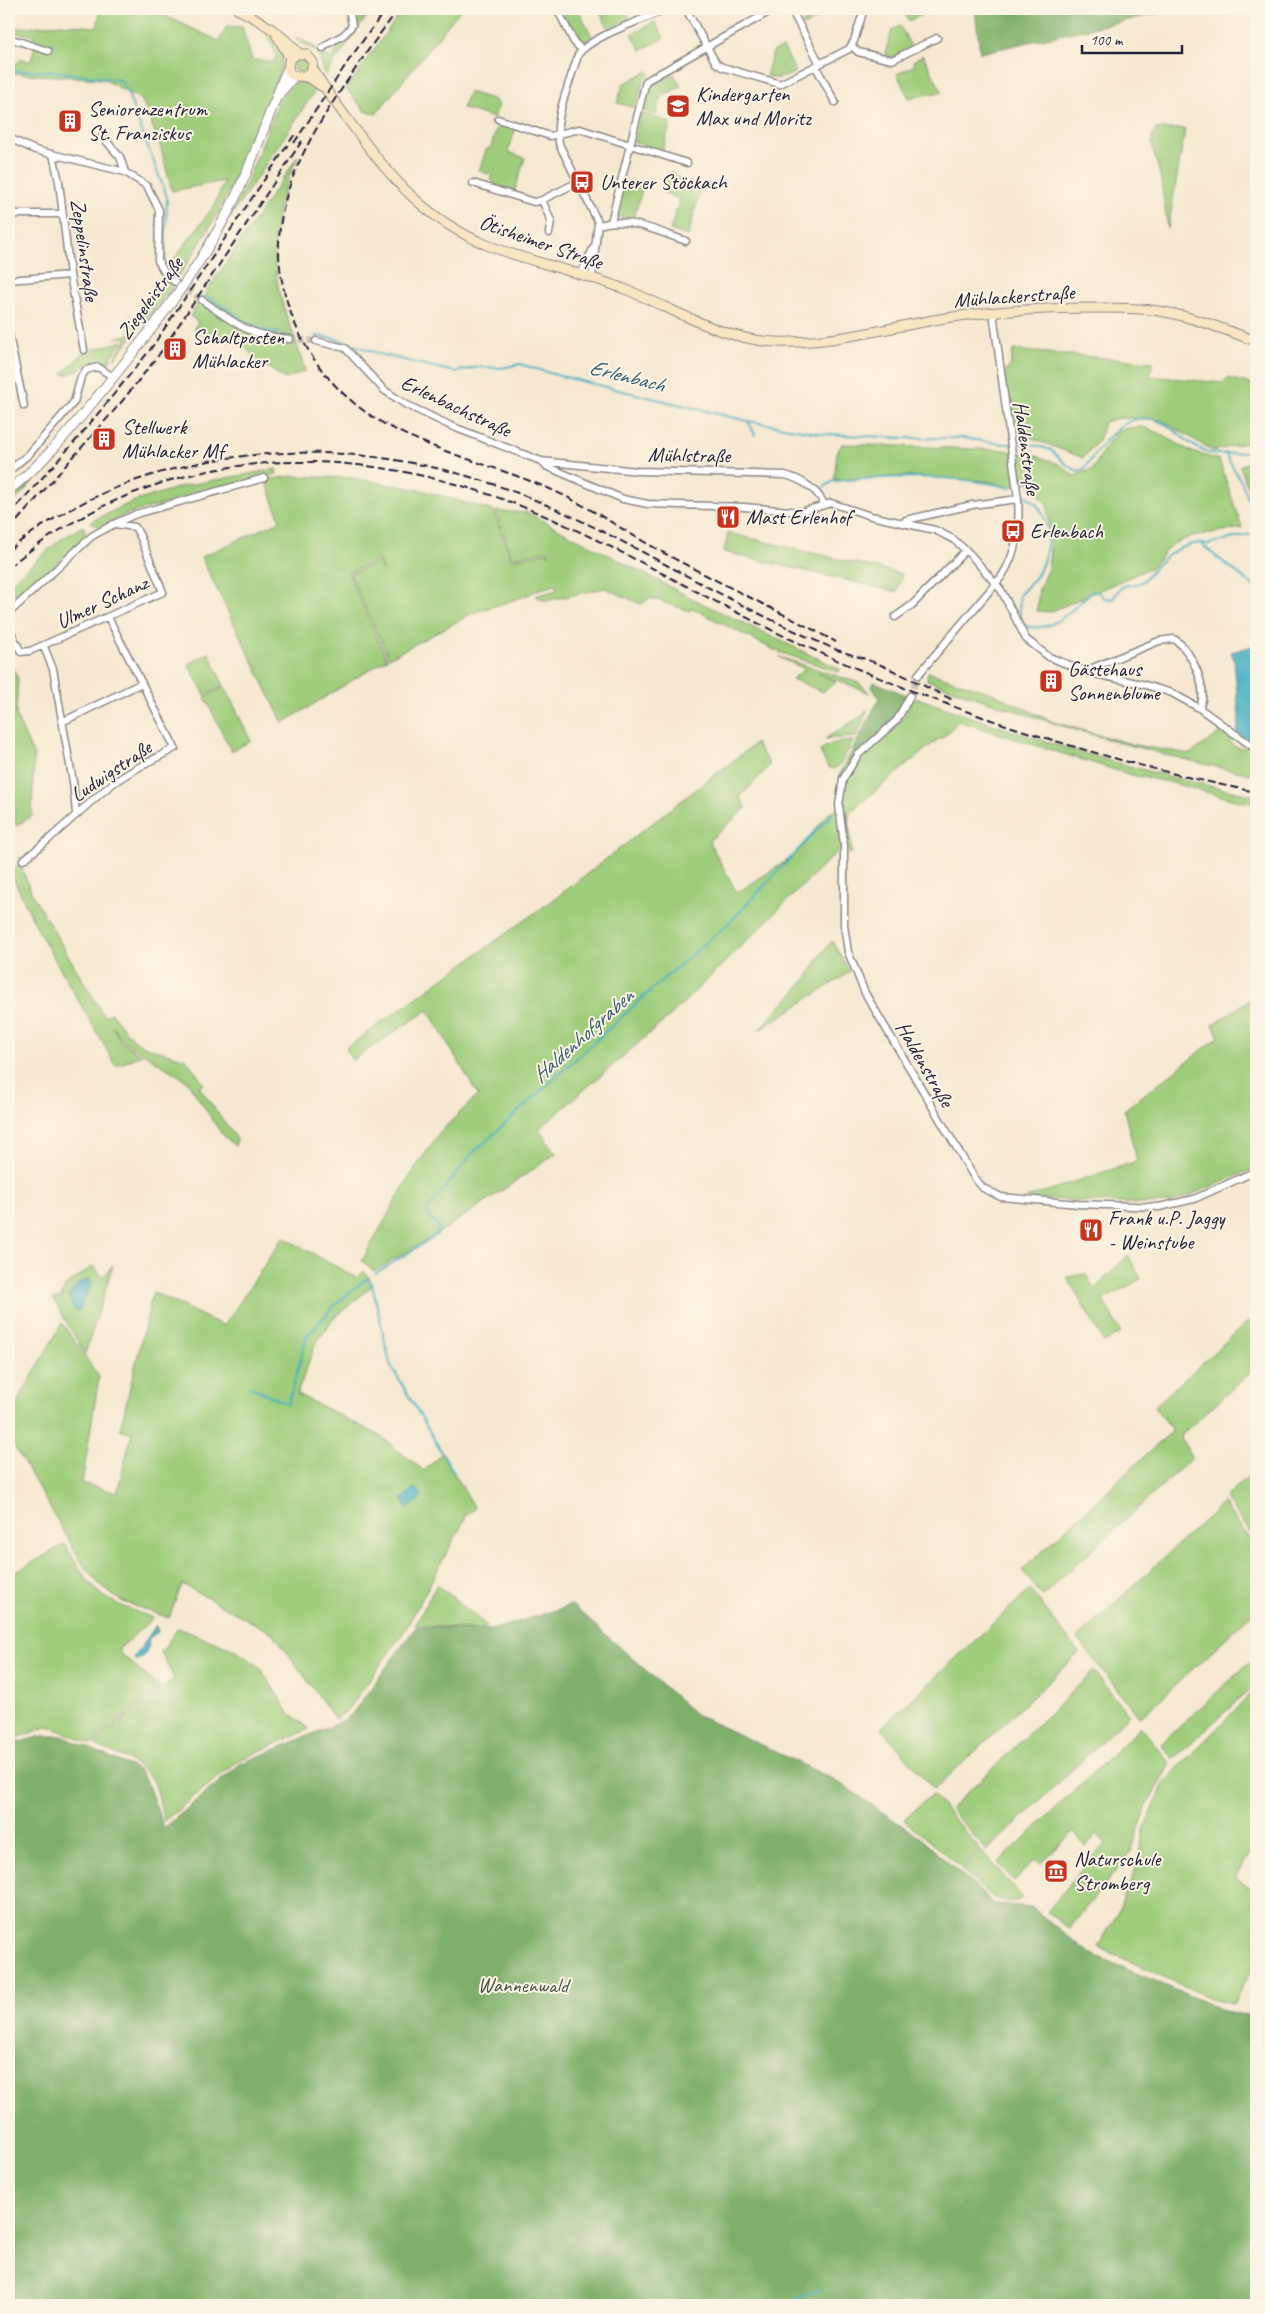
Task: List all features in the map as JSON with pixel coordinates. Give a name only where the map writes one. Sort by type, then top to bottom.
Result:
[{"type":"main road","points":[[237,9],[274,29],[295,55],[309,56],[313,62],[313,69],[306,77]]},
{"type":"main road","points":[[295,55],[291,73],[306,77],[324,87]]},
{"type":"main road","name":"Ötisheimer Straße","points":[[313,69],[324,87],[391,176],[416,202],[468,236],[626,290],[708,326],[772,342]]},
{"type":"main road","name":"Mühlackerstraße","points":[[772,342],[844,338],[938,320],[993,312],[1059,308],[1150,310],[1176,314],[1256,341]]},
{"type":"street","points":[[323,48],[328,43],[347,34],[352,25],[349,9]]},
{"type":"street","points":[[557,9],[574,42],[582,50]]},
{"type":"street","points":[[592,278],[599,225],[560,146],[556,135],[558,118],[578,55],[582,50],[629,24],[639,22],[665,9]]},
{"type":"street","points":[[686,9],[714,60],[722,67],[777,84],[784,83],[818,66],[852,46],[864,9]]},
{"type":"street","points":[[611,222],[646,81],[774,9]]},
{"type":"street","points":[[791,9],[835,102]]},
{"type":"street","points":[[9,38],[48,51]]},
{"type":"street","points":[[852,46],[858,52],[892,60],[937,38]]},
{"type":"street","name":"Ziegeleistraße","points":[[9,490],[43,460],[113,377],[167,307],[215,235],[244,180],[276,98],[279,85],[291,73]]},
{"type":"street","points":[[498,119],[544,134],[556,135],[580,129],[688,163]]},
{"type":"street","points":[[102,136],[120,157],[125,172]]},
{"type":"street","points":[[9,138],[35,150],[125,172],[147,186],[156,201],[160,220],[158,261],[166,274],[175,282]]},
{"type":"street","name":"Zeppelinstraße","points":[[53,154],[70,275],[84,350]]},
{"type":"street","points":[[473,183],[528,201],[542,200],[578,182]]},
{"type":"street","points":[[542,200],[551,221],[549,233]]},
{"type":"street","points":[[9,214],[62,214]]},
{"type":"street","points":[[599,225],[611,222],[626,222],[686,241]]},
{"type":"street","points":[[580,275],[596,244]]},
{"type":"street","points":[[9,280],[70,275]]},
{"type":"street","points":[[202,300],[248,331],[266,338],[290,340]]},
{"type":"street","name":"Haldenstraße","points":[[918,675],[995,585],[1015,550],[1019,518],[1018,498],[1008,437],[993,312]]},
{"type":"street","points":[[9,335],[24,406]]},
{"type":"street","name":"Erlenbachstraße","points":[[316,341],[345,348],[384,390],[405,404],[451,426],[541,461]]},
{"type":"street","points":[[9,471],[29,454],[74,402],[81,377],[86,370],[98,368],[113,377]]},
{"type":"street","points":[[541,461],[546,466],[614,495],[648,504],[744,507],[801,512],[831,503],[871,516],[935,530],[953,539],[966,550],[1006,600],[1022,633],[1032,645],[1050,657],[1090,672],[1164,690],[1199,708],[1256,749]]},
{"type":"street","name":"Mühlstraße","points":[[541,461],[638,470],[785,475],[802,482],[819,494],[824,504]]},
{"type":"street","points":[[9,613],[92,536],[114,524],[136,514],[264,478]]},
{"type":"street","points":[[905,522],[906,520],[972,505],[1018,498]]},
{"type":"street","name":"Ulmer Schanz","points":[[9,628],[21,652],[30,651],[44,647],[163,592],[140,536],[134,527],[114,524]]},
{"type":"street","points":[[895,617],[918,599],[966,550]]},
{"type":"street","name":"Ludwigstraße","points":[[23,860],[44,845],[76,813],[116,781],[175,748],[108,617]]},
{"type":"street","points":[[1090,672],[1090,669],[1159,641],[1174,639],[1181,645],[1201,681],[1204,695],[1199,708]]},
{"type":"street","points":[[44,647],[53,669],[73,782],[76,813]]},
{"type":"street","points":[[62,722],[142,683]]},
{"type":"street","name":"Haldenstraße","points":[[910,696],[897,720],[858,755],[844,779],[839,805],[844,845],[844,925],[848,952],[865,993],[974,1177],[991,1193],[1008,1198],[1078,1204],[1159,1207],[1194,1198],[1256,1172]]},
{"type":"green space","points":[[101,9],[151,9],[219,41],[227,26],[242,27],[252,60],[274,62],[276,55],[266,33],[267,31],[278,45],[282,56],[280,72],[257,130],[249,138],[251,140],[236,176],[200,244],[179,276],[174,268],[174,259],[214,206],[224,181],[172,191],[160,145],[142,100],[103,79],[9,73],[9,64],[16,64],[22,58],[30,62],[34,51],[34,35],[9,32],[9,29],[61,24],[97,27]]},
{"type":"green space","points":[[366,9],[372,9],[325,76],[319,55],[295,39],[297,37],[316,48],[323,57],[326,55],[331,58],[337,50],[332,45],[348,36]]},
{"type":"green space","points":[[403,9],[461,9],[376,114],[365,111],[346,89]]},
{"type":"green space","points":[[578,9],[593,38],[584,43],[577,42],[581,38],[578,32],[573,34],[563,15]]},
{"type":"green space","points":[[598,9],[625,9],[630,19],[609,29]]},
{"type":"green space","points":[[794,9],[837,9],[803,26],[802,24],[806,21],[802,13],[797,15]]},
{"type":"green space","points":[[902,9],[923,9],[925,13],[909,21]]},
{"type":"green space","points":[[975,9],[1177,9],[980,53]]},
{"type":"green space","points":[[655,22],[664,38],[641,50],[632,34]]},
{"type":"green space","points":[[900,26],[912,48],[894,57],[884,57],[892,30]]},
{"type":"green space","points":[[783,47],[796,72],[781,78],[766,76],[773,52]]},
{"type":"green space","points":[[923,55],[942,92],[909,98],[897,74],[915,65],[913,61]]},
{"type":"green space","points":[[301,57],[309,65],[301,73],[293,65]]},
{"type":"green space","points":[[648,71],[650,75],[644,79],[636,108],[617,103],[623,84]]},
{"type":"green space","points":[[674,74],[681,86],[660,98],[656,115],[642,110],[649,83],[655,80],[658,84]]},
{"type":"green space","points":[[293,83],[309,83],[317,88],[228,221],[247,182],[281,96]]},
{"type":"green space","points":[[469,92],[495,100],[498,106],[494,118],[462,108]]},
{"type":"green space","points":[[641,113],[671,123],[662,151],[634,142]]},
{"type":"green space","points":[[498,123],[516,128],[508,152],[525,158],[514,193],[493,187],[495,182],[490,180],[492,175],[479,171],[486,150],[491,147]]},
{"type":"green space","points":[[1156,129],[1185,129],[1168,229],[1160,174],[1152,146],[1152,135]]},
{"type":"green space","points":[[298,156],[290,174],[279,210],[276,229],[275,267],[283,305],[305,371],[285,379],[259,361],[236,339],[214,342],[194,328],[198,322],[190,316]]},
{"type":"green space","points":[[671,171],[682,181],[701,187],[688,236],[670,230],[680,199],[664,193]]},
{"type":"green space","points":[[624,181],[643,187],[633,219],[615,216]]},
{"type":"green space","points":[[169,281],[174,283],[170,290],[114,359],[126,339],[124,337],[115,338],[131,334],[128,319],[145,314],[143,306],[150,304],[163,282]]},
{"type":"green space","points":[[123,341],[111,357],[110,362],[91,363],[73,373],[66,375],[63,373],[84,352]]},
{"type":"green space","points":[[1013,350],[1153,362],[1150,376],[1223,383],[1227,378],[1256,385],[1256,444],[1244,443],[1213,451],[1162,420],[1119,418],[1104,422],[1099,440],[1083,458],[1029,437],[1012,437],[1004,372],[1010,367]]},
{"type":"green space","points":[[1140,426],[1159,433],[1192,452],[1219,460],[1242,528],[1192,536],[1171,545],[1152,567],[1050,612],[1037,611],[1039,589],[1048,568],[1050,552],[1047,504],[1029,482],[1011,487],[986,481],[906,476],[834,480],[837,453],[842,444],[1004,450],[1037,456],[1059,464],[1074,476],[1093,469],[1107,444],[1119,430]]},
{"type":"green space","points":[[67,442],[9,507],[9,496],[36,474]]},
{"type":"green space","points":[[1256,458],[1256,511],[1240,466]]},
{"type":"green space","points":[[276,469],[277,474],[127,514],[98,527],[90,522],[132,502],[183,486]]},
{"type":"green space","points":[[292,476],[351,478],[421,490],[494,511],[511,560],[548,552],[549,555],[548,550],[512,558],[496,511],[528,513],[695,600],[840,669],[839,672],[776,651],[692,608],[690,611],[650,598],[641,604],[605,588],[546,601],[535,596],[557,590],[556,585],[475,612],[389,658],[350,574],[379,562],[378,560],[348,573],[387,659],[283,723],[201,557],[280,521],[266,480]]},
{"type":"green space","points":[[83,526],[86,533],[81,542],[9,606],[9,584],[60,540]]},
{"type":"green space","points":[[728,533],[902,574],[897,592],[724,552]]},
{"type":"green space","points":[[209,653],[224,686],[205,695],[188,664]]},
{"type":"green space","points":[[779,657],[859,683],[870,693],[818,673],[836,682],[823,692],[792,679],[805,669]]},
{"type":"green space","points":[[9,662],[18,678],[16,716],[34,756],[32,816],[16,826],[9,774]]},
{"type":"green space","points":[[928,672],[992,693],[1053,722],[1135,745],[1190,754],[1224,730],[1233,746],[1243,748],[1248,746],[1256,752],[1256,775],[1131,746],[1090,734],[1008,708],[927,680]]},
{"type":"green space","points":[[874,682],[907,695],[891,723],[842,777],[839,776],[879,699],[872,687]]},
{"type":"green space","points":[[225,687],[251,741],[231,751],[205,697]]},
{"type":"green space","points":[[913,699],[920,699],[1003,728],[1128,766],[1256,796],[1256,804],[1169,782],[1131,775],[958,721],[944,737],[937,740],[850,812],[852,853],[849,854],[841,804],[847,778],[859,760],[902,720]]},
{"type":"green space","points":[[868,709],[856,737],[825,739],[863,715]]},
{"type":"green space","points":[[853,741],[840,765],[833,769],[827,766],[820,751],[823,748],[839,742]]},
{"type":"green space","points":[[756,743],[770,765],[740,797],[746,808],[709,841],[737,893],[792,857],[831,811],[837,809],[841,848],[671,1015],[539,1129],[556,1154],[445,1229],[374,1271],[362,1261],[405,1184],[439,1133],[478,1095],[428,1010],[352,1060],[346,1048],[557,897]]},
{"type":"green space","points":[[20,864],[33,896],[104,1016],[111,1013],[131,1037],[143,1046],[186,1059],[204,1084],[199,1087],[237,1139],[235,1146],[221,1133],[187,1081],[124,1041],[112,1026],[122,1042],[142,1055],[116,1066],[39,932],[9,870]]},
{"type":"green space","points":[[832,941],[850,972],[759,1030],[808,977],[819,957]]},
{"type":"green space","points":[[1256,995],[1256,1168],[1171,1203],[1138,1204],[1026,1198],[1137,1161],[1124,1110],[1219,1037],[1213,1025]]},
{"type":"green space","points":[[283,1237],[357,1278],[364,1271],[370,1279],[371,1287],[333,1319],[315,1345],[297,1394],[379,1435],[424,1471],[442,1453],[475,1508],[468,1515],[464,1515],[465,1519],[405,1630],[348,1710],[335,1719],[274,1634],[182,1584],[169,1618],[121,1601],[103,1588],[85,1568],[9,1437],[9,1417],[62,1323],[99,1377],[82,1483],[117,1493],[132,1433],[120,1429],[153,1292],[224,1326]]},
{"type":"green space","points":[[1128,1255],[1141,1279],[1103,1300],[1121,1333],[1104,1342],[1067,1277],[1086,1274],[1094,1289]]},
{"type":"green space","points":[[113,1265],[85,1354],[53,1299],[61,1298],[65,1286],[93,1266],[103,1277]]},
{"type":"green space","points":[[1256,1314],[1256,1367],[1180,1436],[1192,1458],[1042,1596],[1022,1570],[1173,1430],[1154,1407]]},
{"type":"green space","points":[[1256,1469],[1256,1540],[1225,1498]]},
{"type":"green space","points":[[1223,1503],[1256,1547],[1256,1610],[1140,1718],[1077,1638]]},
{"type":"green space","points":[[65,1544],[84,1576],[99,1592],[117,1604],[153,1618],[119,1649],[120,1653],[160,1688],[91,1744],[49,1726],[9,1741],[9,1576]]},
{"type":"green space","points":[[437,1584],[487,1626],[482,1630],[415,1625]]},
{"type":"green space","points":[[1030,1589],[1079,1653],[934,1790],[881,1728]]},
{"type":"green space","name":"Wannenwald","points":[[572,1605],[695,1714],[835,1780],[922,1839],[994,1904],[1031,1907],[1089,1953],[1230,2013],[1256,2016],[1256,2305],[9,2305],[9,1745],[42,1736],[62,1736],[139,1770],[149,1788],[164,1828],[240,1764],[339,1723],[351,1715],[416,1627],[492,1630]]},
{"type":"green space","points":[[178,1628],[235,1650],[259,1666],[289,1713],[309,1729],[238,1761],[164,1821],[157,1790],[144,1771],[129,1760],[94,1744],[174,1679],[161,1652]]},
{"type":"green space","points":[[1256,1656],[1256,1684],[1173,1759],[1161,1744]]},
{"type":"green space","points":[[1094,1671],[1129,1715],[987,1851],[950,1809]]},
{"type":"green space","points":[[1256,1689],[1256,1850],[1253,1849],[1235,1878],[1256,1892],[1256,1961],[1234,2004],[1214,2000],[1098,1947],[1117,1914],[1135,1871],[1144,1830],[1165,1781]]},
{"type":"green space","points":[[1141,1727],[1169,1762],[1169,1766],[1148,1803],[1131,1852],[1069,1929],[1047,1912],[1090,1859],[1106,1844],[1097,1834],[1085,1847],[1074,1831],[1040,1864],[1035,1859],[1014,1881],[998,1863]]},
{"type":"green space","points":[[932,1794],[980,1849],[961,1868],[904,1820]]},
{"type":"green space","points":[[981,1850],[1023,1898],[1015,1901],[998,1899],[989,1894],[962,1870]]},
{"type":"water","points":[[1256,645],[1256,746],[1237,733],[1239,719],[1234,660],[1231,652]]},
{"type":"water","points":[[89,1279],[92,1283],[79,1311],[74,1310],[68,1296],[79,1283]]},
{"type":"water","points":[[413,1488],[418,1490],[422,1496],[408,1508],[402,1499]]},
{"type":"water","points":[[156,1625],[158,1632],[148,1639],[149,1646],[143,1657],[136,1661],[134,1658]]},
{"type":"waterway","name":"Erlenbach","points":[[9,71],[51,71],[120,80],[126,89],[167,197],[165,260],[168,270],[176,277]]},
{"type":"waterway","name":"Erlenbach","points":[[205,295],[259,329],[279,333]]},
{"type":"waterway","name":"Erlenbach","points":[[315,336],[333,338],[383,355],[455,372],[478,367],[502,368],[520,364],[556,375],[748,421],[825,434],[904,438],[963,438],[1003,444],[1031,444],[1051,450],[1068,466],[1078,471],[1084,469],[1099,448],[1117,429],[1128,422],[1139,419],[1151,419],[1165,424],[1198,448],[1210,453],[1226,454],[1256,450]]},
{"type":"waterway","points":[[748,421],[755,435]]},
{"type":"waterway","points":[[1225,453],[1242,483],[1256,518]]},
{"type":"waterway","points":[[824,487],[833,481],[922,477],[966,480],[1010,488]]},
{"type":"waterway","points":[[806,479],[818,487]]},
{"type":"waterway","points":[[1022,494],[1040,509],[1047,528],[1048,539],[1039,572],[1019,596],[1020,616],[1025,626],[1045,626],[1054,623],[1070,612],[1092,591],[1100,593],[1104,598],[1113,599],[1121,588],[1143,581],[1167,557],[1187,546],[1201,543],[1208,544],[1256,533]]},
{"type":"waterway","points":[[1202,544],[1256,588]]},
{"type":"waterway","name":"Haldenhofgraben","points":[[376,1273],[437,1235],[439,1227],[427,1214],[428,1209],[472,1154],[660,982],[729,923],[833,813]]},
{"type":"waterway","points":[[249,1386],[288,1404],[307,1336],[334,1306],[367,1278],[372,1284],[390,1364],[454,1473]]},
{"type":"waterway","points":[[783,2305],[820,2289]]},
{"type":"tunnel","points":[[180,285],[202,300]]},
{"type":"tunnel","points":[[290,339],[316,341]]},
{"type":"tunnel","points":[[910,696],[918,675]]},
{"type":"railway","points":[[294,143],[351,57],[386,9]]},
{"type":"railway","points":[[399,9],[369,49],[323,118],[294,174],[285,202],[280,231],[279,261],[285,293],[296,326],[310,353],[340,390],[351,401],[376,419],[447,452],[545,487],[569,498],[664,553],[836,642]]},
{"type":"railway","points":[[9,515],[78,438],[150,350],[295,134]]},
{"type":"railway","points":[[9,530],[119,405],[158,356],[304,138]]},
{"type":"railway","points":[[9,550],[65,512],[125,484],[188,465],[253,455],[320,453],[386,459],[452,472],[515,492],[544,504],[601,531],[788,628],[837,650],[881,665],[955,701]]},
{"type":"railway","points":[[9,567],[71,523],[136,492],[203,472],[272,463],[342,464],[413,474],[483,492],[552,519],[788,638],[928,697],[1035,735],[1090,751],[1200,780],[1256,792]]},
{"type":"place","name":"Kindergarten Max und Moritz","points":[[678,106]]},
{"type":"place","name":"Seniorenzentrum St. Franziskus","points":[[70,121]]},
{"type":"place","name":"Unterer Stöckach","points":[[582,182]]},
{"type":"place","name":"Schaltposten Mühlacker","points":[[175,349]]},
{"type":"place","name":"Stellwerk Mühlacker Mf","points":[[104,439]]},
{"type":"place","name":"Mast Erlenhof","points":[[728,517]]},
{"type":"place","name":"Erlenbach","points":[[1013,531]]},
{"type":"place","name":"Gästehaus Sonnenblume","points":[[1051,681]]},
{"type":"place","name":"Frank u.P. Jaggy - Weinstube","points":[[1091,1230]]},
{"type":"place","name":"Naturschule Stromberg","points":[[1056,1871]]}]
